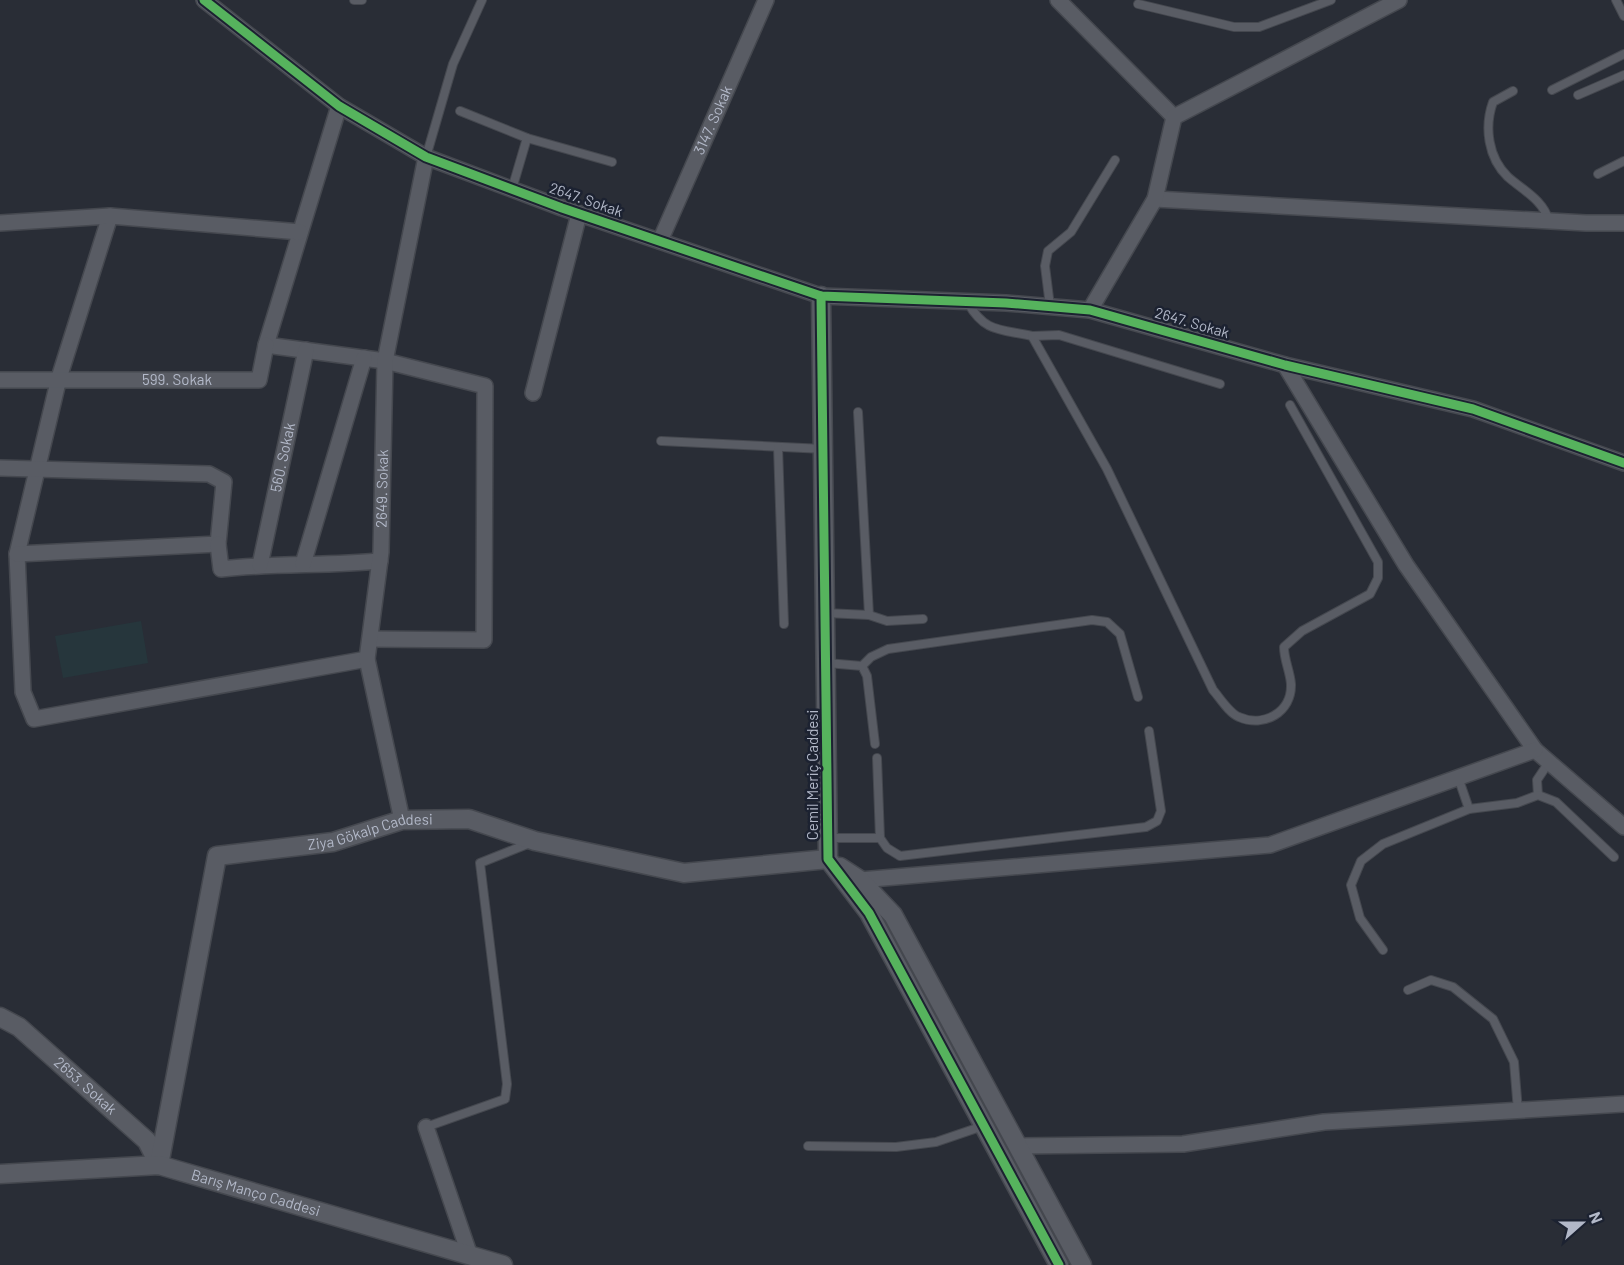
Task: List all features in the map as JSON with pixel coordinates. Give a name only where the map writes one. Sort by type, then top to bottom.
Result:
[{"type":"street","name":"2647. Sokak","points":[[204,0],[339,106],[426,157],[579,214],[822,296],[1006,303],[1090,310],[1285,365],[1473,409],[1624,463]]},
{"type":"street","name":"3147. Sokak","points":[[660,241],[766,0]]},
{"type":"street","points":[[1058,0],[1174,117]]},
{"type":"street","points":[[1090,310],[1155,199],[1174,117],[1399,0]]},
{"type":"street","points":[[339,106],[266,345],[385,361],[485,387],[484,640],[370,639]]},
{"type":"street","name":"2649. Sokak","points":[[402,820],[367,659],[380,561],[385,361],[426,157]]},
{"type":"street","points":[[1155,199],[1549,221],[1624,223]]},
{"type":"street","points":[[533,393],[579,214]]},
{"type":"street","points":[[0,223],[110,216],[300,232]]},
{"type":"street","points":[[110,216],[59,378],[16,554],[23,692],[34,719],[367,659]]},
{"type":"street","name":"Cemil Meriç Caddesi","points":[[822,296],[828,859],[869,913],[1059,1265]]},
{"type":"street","name":"599. Sokak","points":[[59,378],[259,380],[266,345]]},
{"type":"street","name":"560. Sokak","points":[[260,565],[306,350]]},
{"type":"street","points":[[303,564],[364,358]]},
{"type":"street","points":[[1285,365],[1406,566],[1535,750],[1624,827]]},
{"type":"street","points":[[0,380],[59,378]]},
{"type":"street","points":[[0,468],[38,467],[208,474],[224,482],[218,544],[221,569],[260,565],[334,565],[380,561]]},
{"type":"street","points":[[16,554],[218,544]]},
{"type":"street","points":[[860,880],[1270,845],[1535,750]]},
{"type":"street","name":"Ziya Gökalp Caddesi","points":[[159,1165],[217,856],[333,842],[402,820],[469,819],[535,841],[684,873],[828,859]]},
{"type":"street","name":"Cemil Meriç Caddesi","points":[[828,859],[860,880],[893,915],[1082,1265]]},
{"type":"street","name":"2653. Sokak","points":[[0,1017],[19,1027],[147,1141],[159,1165]]},
{"type":"street","points":[[1018,1146],[1183,1144],[1324,1122],[1624,1104]]},
{"type":"street","points":[[426,1127],[469,1253]]},
{"type":"street","name":"Barış Manço Caddesi","points":[[0,1174],[159,1165],[469,1253],[503,1265]]},
{"type":"lane","points":[[354,0],[362,0]]},
{"type":"lane","points":[[426,157],[453,64],[482,0]]},
{"type":"lane","points":[[1138,4],[1234,27],[1259,27],[1331,0]]},
{"type":"lane","points":[[1616,0],[1624,16]]},
{"type":"lane","points":[[1552,90],[1624,54]]},
{"type":"lane","points":[[1578,95],[1624,75]]},
{"type":"lane","points":[[1513,91],[1493,102],[1487,119],[1490,145],[1506,175],[1546,210],[1549,221]]},
{"type":"lane","points":[[460,111],[527,138],[612,162]]},
{"type":"lane","points":[[512,189],[527,138]]},
{"type":"lane","points":[[1050,306],[1045,266],[1048,251],[1071,232],[1115,160]]},
{"type":"lane","points":[[1598,174],[1624,161]]},
{"type":"lane","points":[[967,301],[984,324],[1032,336],[1059,335],[1220,384]]},
{"type":"lane","points":[[1032,336],[1107,469],[1213,690],[1237,717],[1258,722],[1277,716],[1289,699],[1291,682],[1284,661],[1284,647],[1302,631],[1370,594],[1378,578],[1378,562],[1290,405]]},
{"type":"lane","points":[[858,412],[869,615]]},
{"type":"lane","points":[[661,441],[825,450]]},
{"type":"lane","points":[[778,447],[784,624]]},
{"type":"lane","points":[[826,613],[869,615],[887,621],[923,619]]},
{"type":"lane","points":[[827,663],[862,666],[871,657],[888,649],[1092,620],[1107,622],[1120,634],[1138,697]]},
{"type":"lane","points":[[862,666],[867,676],[875,744]]},
{"type":"lane","points":[[877,758],[880,837],[887,848],[900,856],[1146,828],[1157,820],[1161,811],[1149,731]]},
{"type":"lane","points":[[1538,795],[1537,780],[1549,762]]},
{"type":"lane","points":[[1458,777],[1468,809]]},
{"type":"lane","points":[[1383,950],[1360,918],[1351,885],[1361,861],[1383,844],[1468,809],[1517,803],[1538,795],[1556,802],[1614,857]]},
{"type":"lane","points":[[828,838],[880,837]]},
{"type":"lane","points":[[426,1127],[505,1098],[507,1084],[480,863],[535,841]]},
{"type":"lane","points":[[1408,990],[1431,980],[1453,987],[1493,1019],[1514,1062],[1518,1112]]},
{"type":"lane","points":[[808,1146],[936,1142],[984,1126]]},
{"type":"shaded area","points":[[141,621],[148,663],[63,678],[55,636]]},
{"type":"cycle path","points":[[204,0],[339,106],[426,157],[562,208],[821,296],[1006,303],[1090,310],[1285,365],[1473,409],[1624,463]]},
{"type":"cycle path","points":[[821,296],[828,859],[869,913],[1059,1265]]}]
